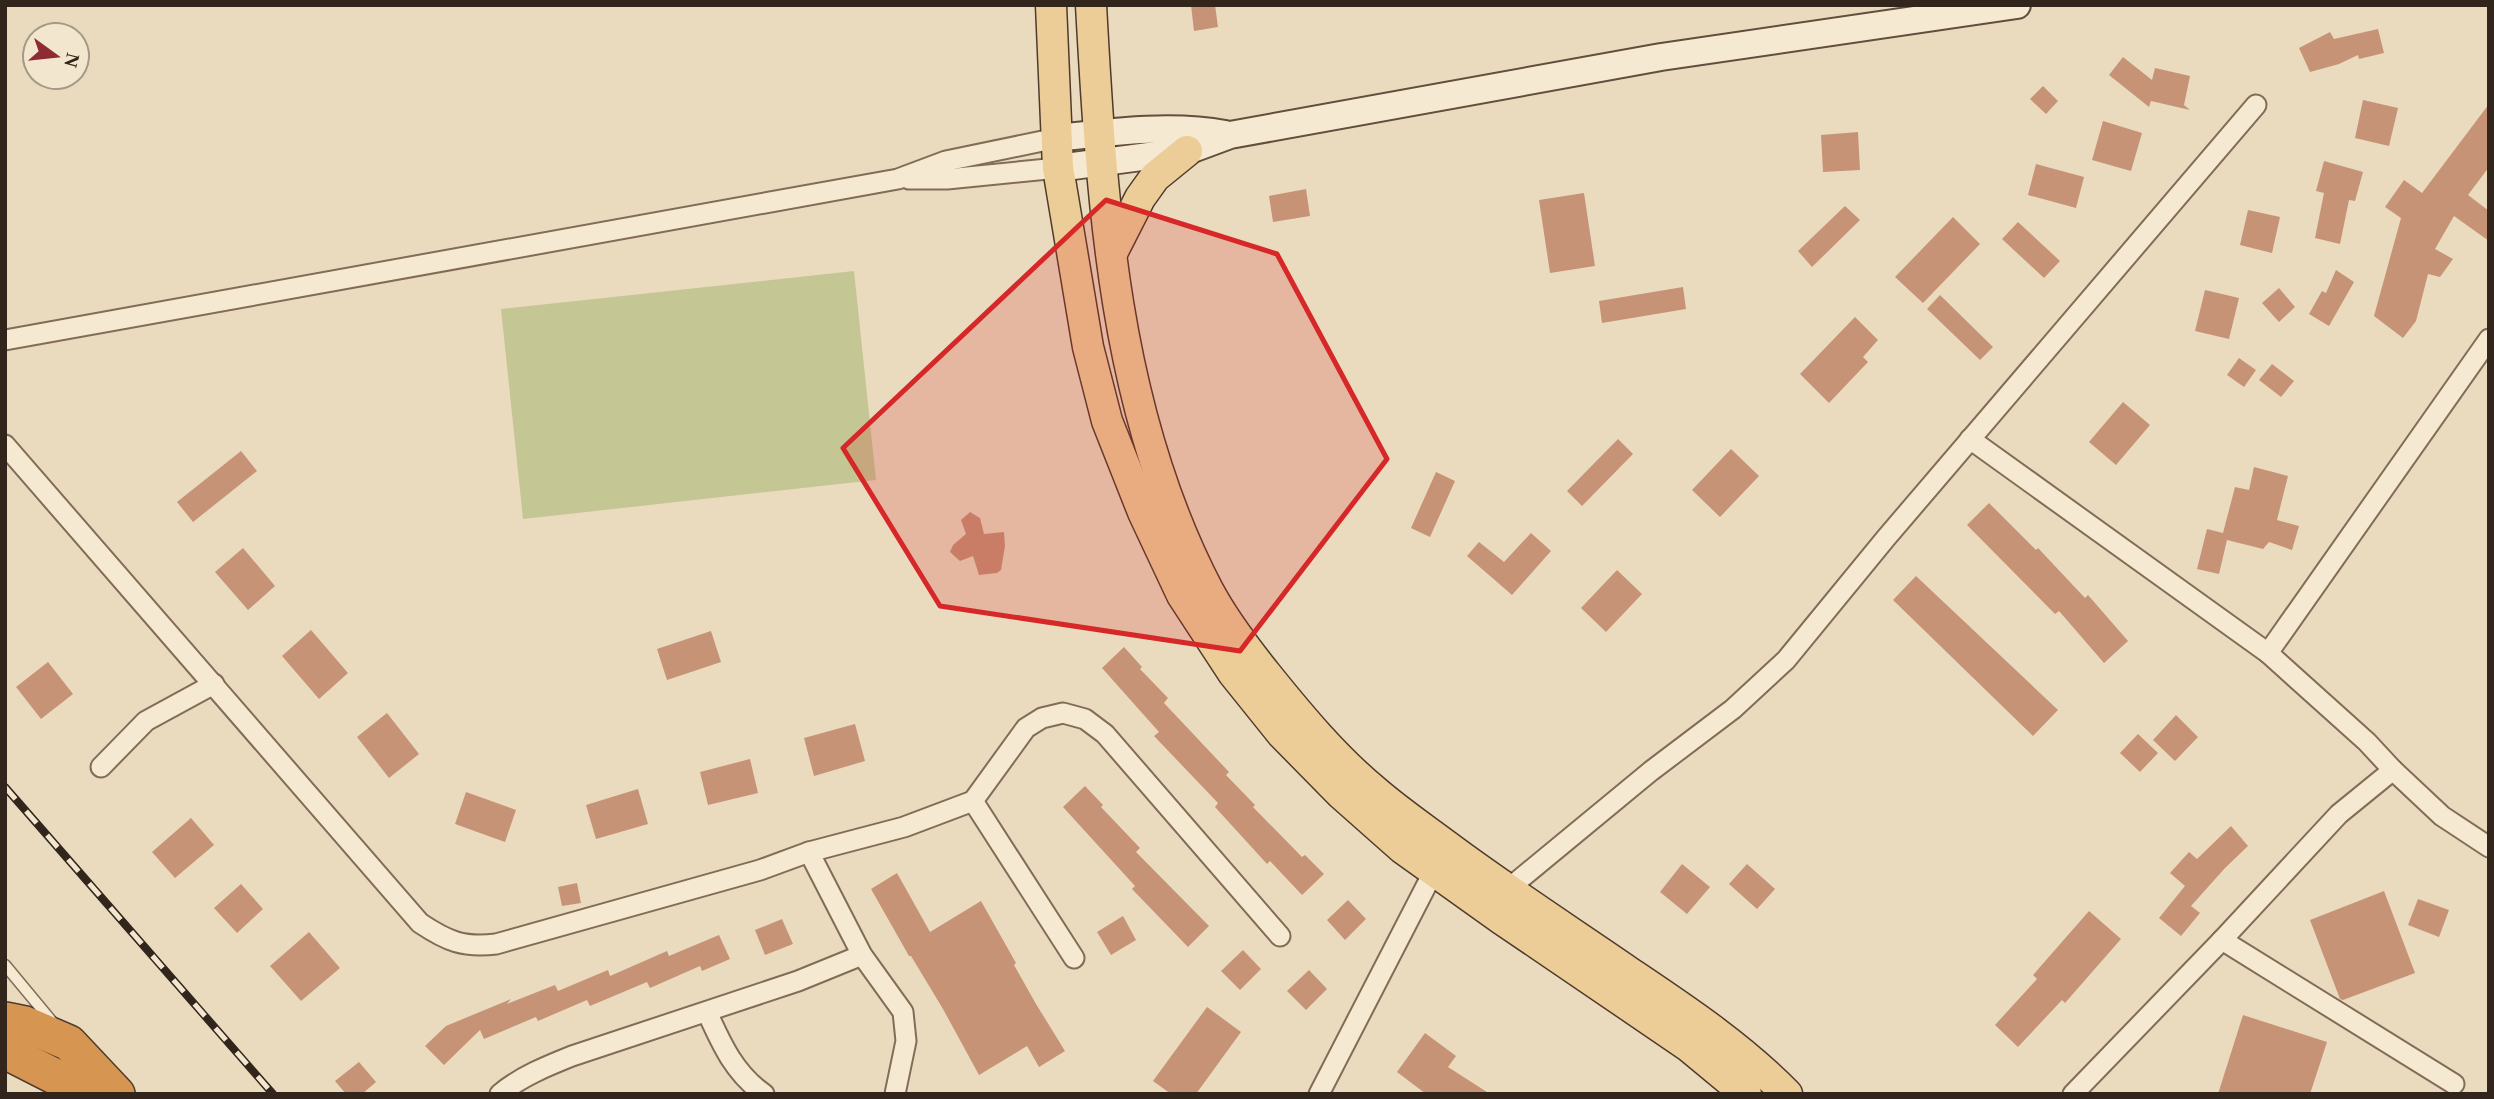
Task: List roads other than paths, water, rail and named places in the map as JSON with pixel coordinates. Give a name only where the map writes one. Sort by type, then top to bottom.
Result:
[{"type":"highway","points":[[5,1020],[25,1024],[69,1043],[101,1089]]},
{"type":"highway","points":[[5,1051],[60,1079],[101,1089]]},
{"type":"main road","points":[[1051,5],[1058,168],[1086,335],[1107,421],[1143,512],[1182,595],[1233,673],[1282,734],[1341,794],[1402,848],[1441,859],[1508,889],[1686,1010],[1761,1067],[1787,1094]]},
{"type":"main road","points":[[1091,5],[1099,147],[1124,342],[1145,431],[1176,520],[1209,592],[1247,650],[1309,727],[1500,919],[1688,1046],[1746,1094]]},
{"type":"main road","points":[[1111,253],[1140,198],[1155,177],[1187,151]]},
{"type":"street","points":[[898,179],[946,161],[1057,138],[1099,147],[1187,151],[1230,135],[1661,57],[2017,5]]},
{"type":"street","points":[[1508,889],[1651,771],[1733,709],[1786,660],[1970,439],[2256,105]]},
{"type":"street","points":[[5,340],[898,179],[947,179],[1058,168],[1099,147],[1201,130],[1230,135]]},
{"type":"street","points":[[2268,653],[2489,339]]},
{"type":"street","points":[[1970,439],[2268,653],[2442,816],[2489,847]]},
{"type":"street","points":[[5,445],[420,923],[455,943],[475,946],[496,944],[760,870],[809,852],[904,827],[973,801],[1026,728],[1042,718],[1063,713],[1084,719],[1105,734],[1280,936]]},
{"type":"street","points":[[101,767],[146,721],[214,684]]},
{"type":"street","points":[[2073,1094],[2339,814],[2393,770]]},
{"type":"street","points":[[973,801],[1074,958]]},
{"type":"street","points":[[809,852],[862,955],[903,1012],[906,1041],[895,1094]]},
{"type":"street","points":[[1319,1094],[1441,859]]},
{"type":"street","points":[[2222,940],[2454,1084]]},
{"type":"street","points":[[500,1094],[537,1071],[572,1056],[798,981],[862,955]]},
{"type":"street","points":[[707,1012],[725,1052],[739,1072],[764,1094]]},
{"type":"lane","points":[[5,965],[69,1043]]},
{"type":"railway","points":[[5,787],[273,1094]]}]
